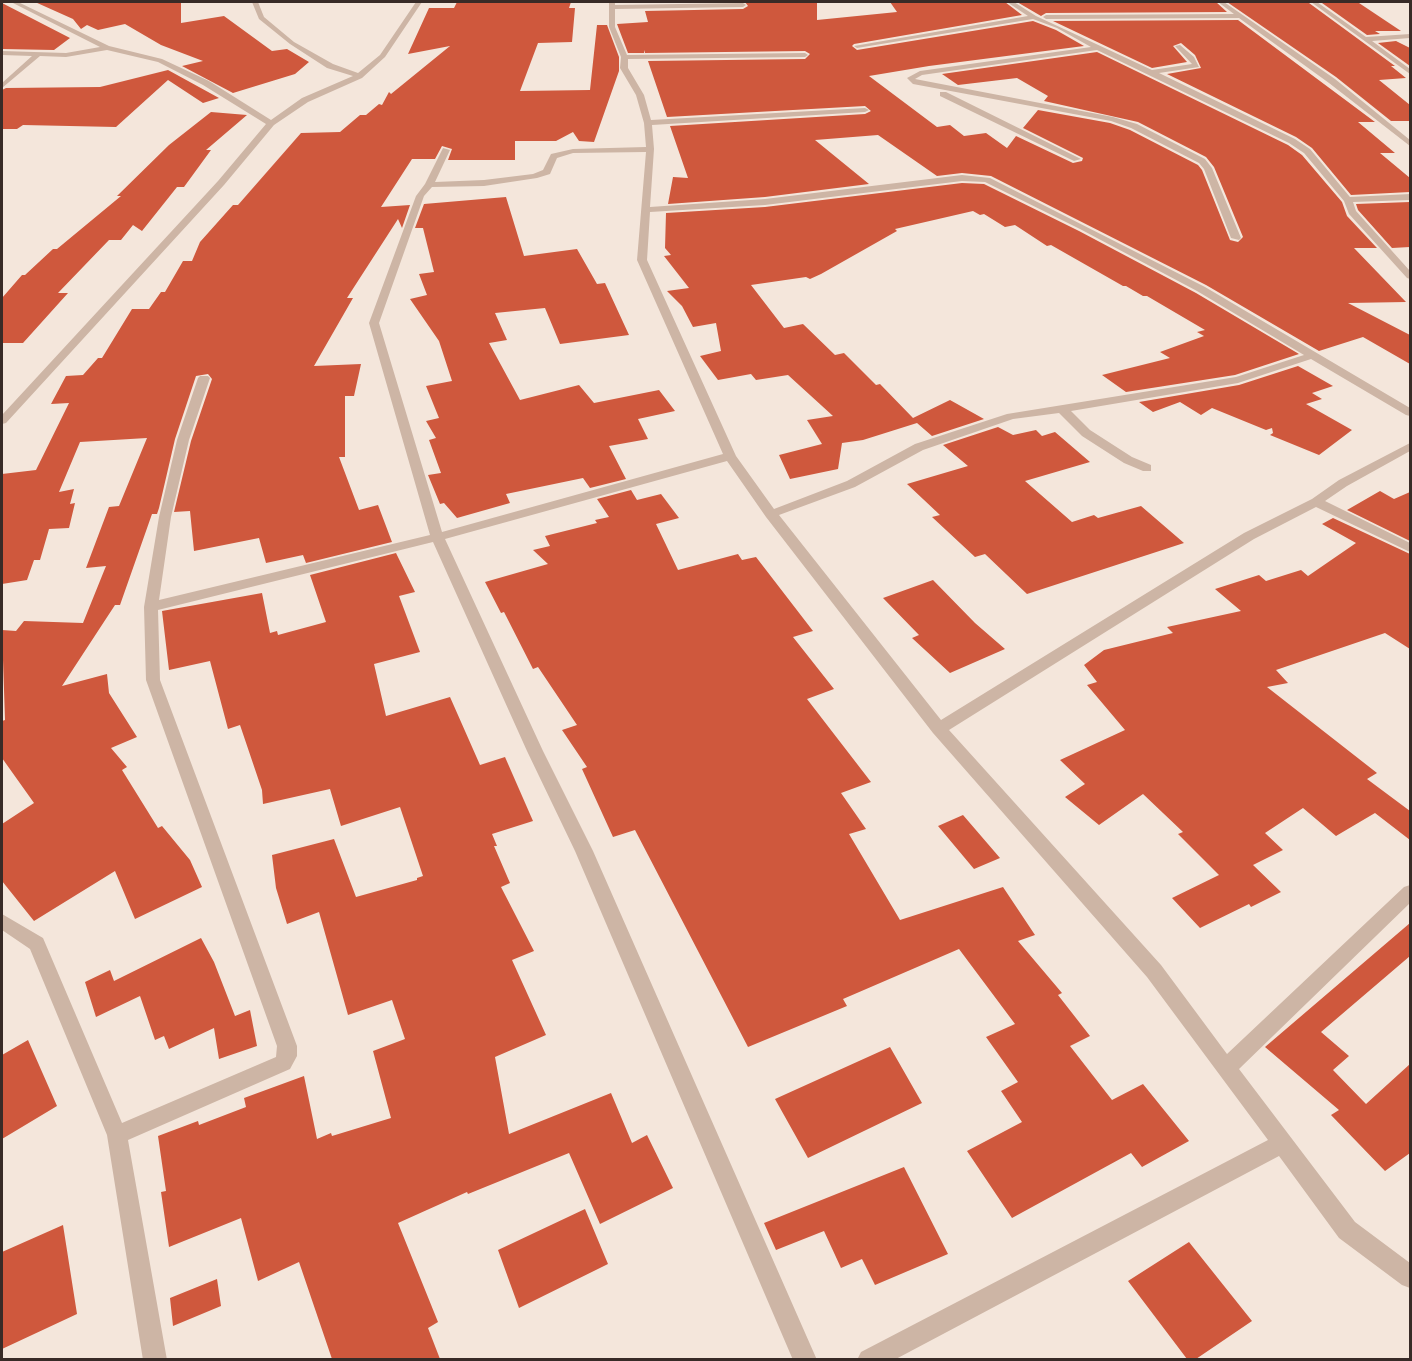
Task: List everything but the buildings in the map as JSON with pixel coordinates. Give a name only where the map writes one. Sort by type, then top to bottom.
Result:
[{"type":"street","points":[[14,2],[107,48],[160,60],[206,83],[271,123]]},
{"type":"street","points":[[255,2],[261,18],[292,43],[330,66],[358,76]]},
{"type":"street","points":[[2,421],[221,183],[271,123],[305,100],[358,76],[383,56],[419,2]]},
{"type":"street","points":[[1010,2],[1034,17],[1059,27],[1292,141],[1307,151],[1348,200],[1352,212],[1410,276]]},
{"type":"street","points":[[1221,2],[1332,81],[1410,144]]},
{"type":"street","points":[[1314,2],[1410,72]]},
{"type":"street","points":[[743,5],[613,4],[612,27],[624,57],[624,68],[640,95],[648,123],[650,149],[642,260],[730,456],[771,514],[939,729],[1154,970],[1347,1230],[1410,1277]]},
{"type":"street","points":[[857,46],[1034,17],[1239,16]]},
{"type":"street","points":[[1365,39],[1410,36]]},
{"type":"street","points":[[1151,72],[1196,65],[1192,58],[1178,46]]},
{"type":"street","points":[[2,54],[66,55],[107,48]]},
{"type":"street","points":[[913,82],[911,78],[920,73],[1098,48]]},
{"type":"street","points":[[2,86],[38,54]]},
{"type":"street","points":[[624,57],[805,55]]},
{"type":"street","points":[[913,82],[1077,159]]},
{"type":"street","points":[[913,82],[1134,126],[1202,161],[1208,168],[1236,238]]},
{"type":"street","points":[[648,123],[865,110]]},
{"type":"street","points":[[429,185],[484,183],[534,176],[547,172],[554,156],[573,151],[650,149]]},
{"type":"street","points":[[446,150],[429,185],[420,196],[374,323],[437,537],[535,751],[585,851],[805,1359]]},
{"type":"street","points":[[647,210],[765,202],[962,178],[987,180],[1201,289],[1410,413]]},
{"type":"street","points":[[1348,200],[1410,197]]},
{"type":"street","points":[[771,514],[850,484],[919,447],[1011,416],[1238,380],[1313,355]]},
{"type":"street","points":[[117,1135],[283,1063],[286,1056],[287,1046],[153,680],[151,607],[165,517],[183,440],[204,378]]},
{"type":"street","points":[[1062,409],[1086,433],[1128,460],[1147,468]]},
{"type":"street","points":[[939,729],[1249,536],[1316,502],[1343,483],[1410,446]]},
{"type":"street","points":[[151,607],[437,537],[730,456]]},
{"type":"street","points":[[1316,502],[1410,548]]},
{"type":"street","points":[[1227,1067],[1410,892]]},
{"type":"street","points":[[2,921],[37,944],[117,1135],[155,1359]]},
{"type":"street","points":[[869,1359],[1282,1144]]}]
